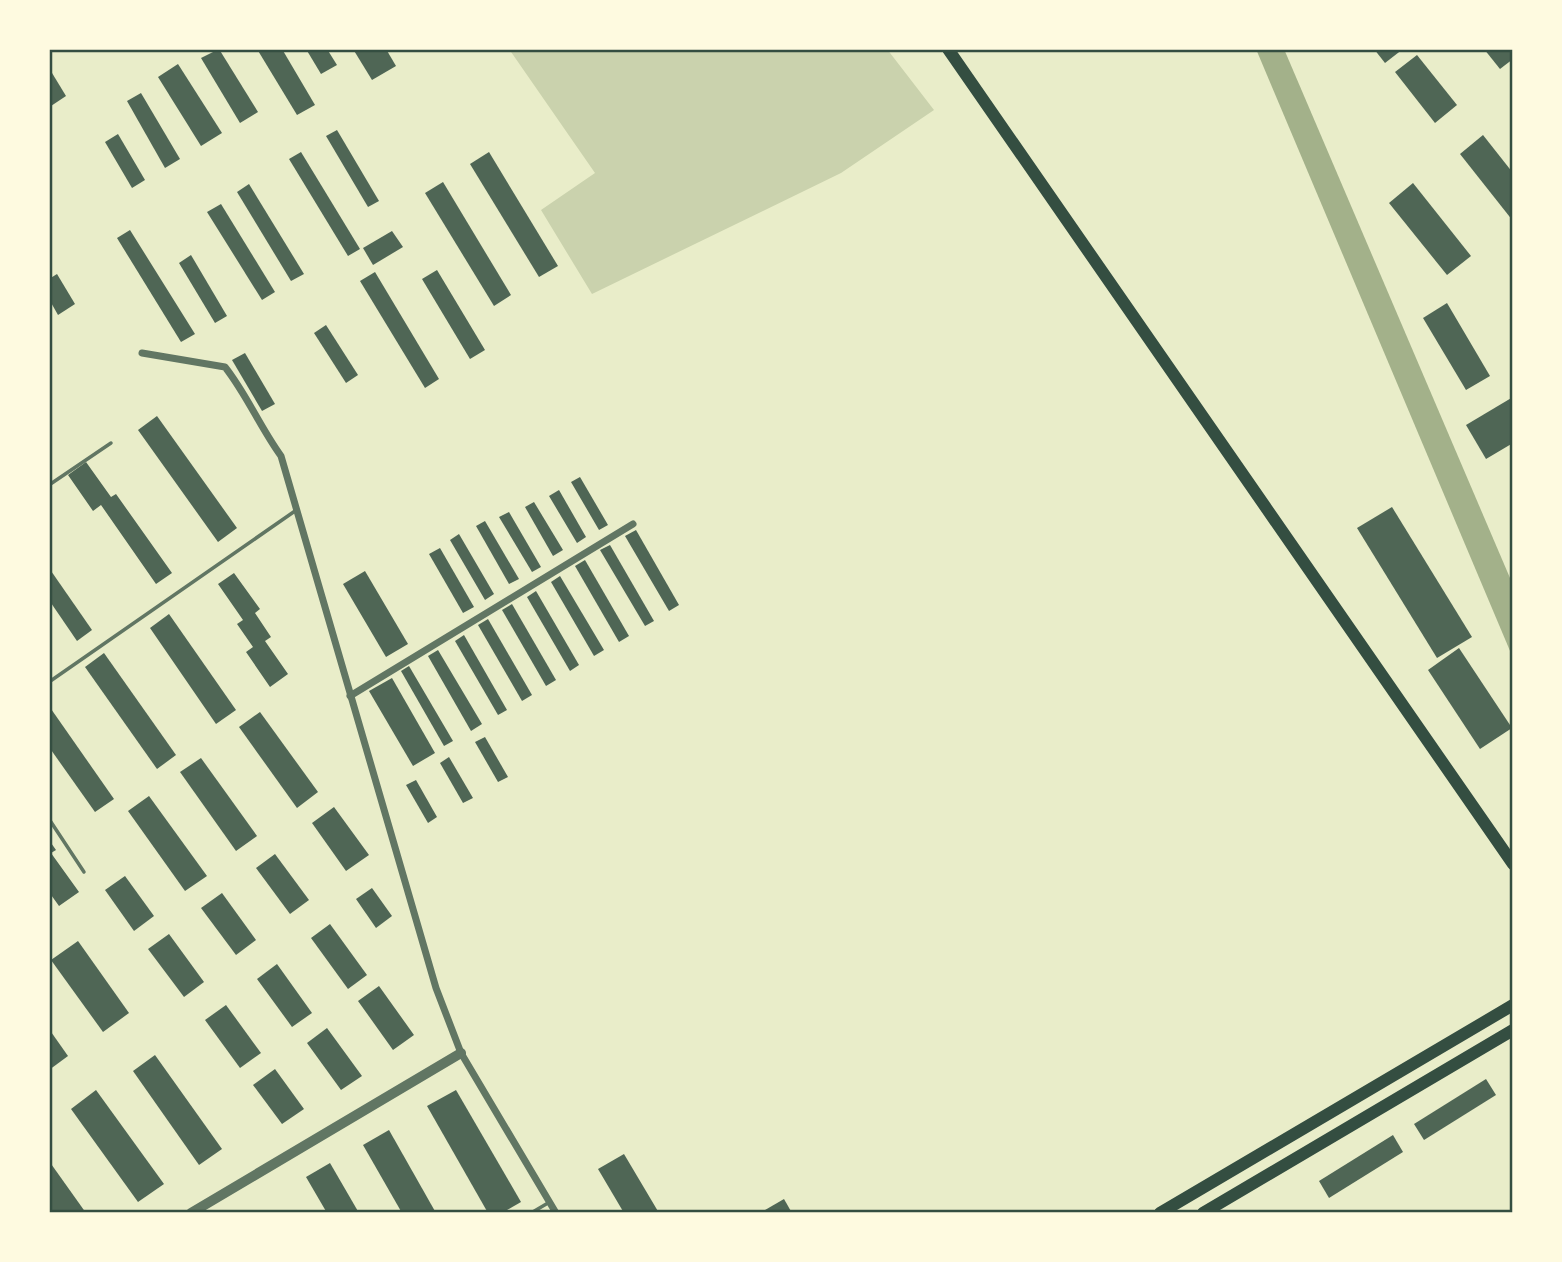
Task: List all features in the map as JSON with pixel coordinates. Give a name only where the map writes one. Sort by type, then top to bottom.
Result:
[{"type":"main road","points":[[948,49],[1513,864]]},
{"type":"main road","points":[[1160,1213],[1513,1005]]},
{"type":"main road","points":[[1203,1213],[1513,1030]]},
{"type":"street","points":[[142,353],[225,367],[246,394],[260,428],[281,456],[428,963],[461,1052],[556,1213]]},
{"type":"street","points":[[350,696],[633,524]]},
{"type":"street","points":[[191,1213],[461,1052]]},
{"type":"lane","points":[[49,485],[111,443]]},
{"type":"lane","points":[[49,682],[295,511]]},
{"type":"lane","points":[[49,819],[84,872]]},
{"type":"lane","points":[[531,1213],[550,1202]]},
{"type":"shaded area","points":[[509,49],[887,49],[934,110],[841,173],[592,294],[541,210],[595,173]]},
{"type":"shaded area","points":[[1256,49],[1284,49],[1513,585],[1513,658]]},
{"type":"building","points":[[219,49],[258,112],[240,123],[201,58]]},
{"type":"building","points":[[257,49],[282,49],[315,105],[297,115]]},
{"type":"building","points":[[306,49],[327,49],[337,65],[321,74]]},
{"type":"building","points":[[353,49],[386,49],[396,66],[372,80]]},
{"type":"building","points":[[1374,49],[1403,49],[1385,63]]},
{"type":"building","points":[[1484,49],[1513,49],[1513,59],[1500,69]]},
{"type":"building","points":[[1417,55],[1457,105],[1435,123],[1395,72]]},
{"type":"building","points":[[178,64],[222,133],[201,146],[158,77]]},
{"type":"building","points":[[49,68],[66,96],[51,106],[49,103]]},
{"type":"building","points":[[141,93],[180,159],[165,168],[127,101]]},
{"type":"building","points":[[337,130],[379,201],[368,207],[326,136]]},
{"type":"building","points":[[118,134],[145,180],[132,188],[105,142]]},
{"type":"building","points":[[1483,135],[1513,173],[1513,221],[1460,154]]},
{"type":"building","points":[[301,152],[360,249],[348,256],[289,159]]},
{"type":"building","points":[[489,152],[558,266],[539,277],[470,164]]},
{"type":"building","points":[[443,182],[511,295],[494,306],[425,193]]},
{"type":"building","points":[[1413,183],[1471,256],[1447,275],[1389,203]]},
{"type":"building","points":[[249,184],[304,274],[291,281],[237,192]]},
{"type":"building","points":[[221,204],[275,292],[262,300],[207,212]]},
{"type":"building","points":[[130,230],[195,334],[181,342],[117,238]]},
{"type":"building","points":[[392,231],[403,247],[373,265],[363,248]]},
{"type":"building","points":[[191,255],[227,316],[215,323],[179,263]]},
{"type":"building","points":[[437,270],[485,350],[470,359],[422,279]]},
{"type":"building","points":[[375,272],[439,379],[425,388],[360,281]]},
{"type":"building","points":[[57,274],[75,304],[58,315],[49,299],[49,279]]},
{"type":"building","points":[[1447,303],[1490,376],[1466,390],[1423,318]]},
{"type":"building","points":[[326,325],[358,375],[346,383],[314,333]]},
{"type":"building","points":[[245,353],[275,404],[262,411],[232,360]]},
{"type":"building","points":[[1513,397],[1513,443],[1486,459],[1466,425]]},
{"type":"building","points":[[157,416],[237,528],[218,542],[138,430]]},
{"type":"building","points":[[86,462],[111,497],[116,494],[172,573],[156,584],[101,505],[93,511],[68,475]]},
{"type":"building","points":[[580,477],[608,525],[599,530],[571,482]]},
{"type":"building","points":[[559,490],[586,537],[577,543],[549,496]]},
{"type":"building","points":[[534,502],[563,550],[553,556],[525,507]]},
{"type":"building","points":[[1392,507],[1472,637],[1437,658],[1357,528]]},
{"type":"building","points":[[509,512],[541,567],[532,572],[499,517]]},
{"type":"building","points":[[485,521],[519,579],[509,584],[476,526]]},
{"type":"building","points":[[636,530],[679,605],[669,611],[625,536]]},
{"type":"building","points":[[459,534],[494,594],[485,600],[450,540]]},
{"type":"building","points":[[610,545],[654,621],[645,626],[600,550]]},
{"type":"building","points":[[440,548],[474,607],[463,613],[429,554]]},
{"type":"building","points":[[585,560],[629,636],[619,642],[575,566]]},
{"type":"building","points":[[49,568],[92,630],[77,641],[49,600]]},
{"type":"building","points":[[365,571],[408,644],[386,657],[343,584]]},
{"type":"building","points":[[234,573],[260,609],[255,613],[271,637],[265,641],[288,674],[270,687],[246,652],[253,647],[237,624],[243,620],[218,584]]},
{"type":"building","points":[[560,576],[604,650],[594,656],[551,582]]},
{"type":"building","points":[[536,591],[579,665],[570,671],[527,597]]},
{"type":"building","points":[[512,604],[556,680],[546,686],[502,610]]},
{"type":"building","points":[[169,614],[236,710],[216,724],[150,628]]},
{"type":"building","points":[[488,619],[532,695],[522,701],[478,625]]},
{"type":"building","points":[[464,635],[507,710],[498,715],[455,641]]},
{"type":"building","points":[[1459,648],[1512,728],[1480,749],[1428,670]]},
{"type":"building","points":[[438,650],[482,724],[471,731],[428,656]]},
{"type":"building","points":[[104,653],[176,755],[157,769],[85,667]]},
{"type":"building","points":[[409,666],[453,741],[444,746],[401,671]]},
{"type":"building","points":[[392,678],[435,753],[413,766],[369,691]]},
{"type":"building","points":[[49,706],[114,799],[95,812],[49,747]]},
{"type":"building","points":[[260,712],[318,792],[297,808],[239,727]]},
{"type":"building","points":[[485,737],[508,777],[498,782],[475,742]]},
{"type":"building","points":[[449,757],[473,798],[463,803],[440,763]]},
{"type":"building","points":[[201,758],[257,836],[236,851],[180,772]]},
{"type":"building","points":[[416,780],[437,817],[428,823],[406,785]]},
{"type":"building","points":[[149,796],[207,876],[185,891],[128,811]]},
{"type":"building","points":[[334,807],[369,855],[346,871],[312,823]]},
{"type":"building","points":[[49,840],[56,850],[51,853],[79,892],[59,906],[49,892]]},
{"type":"building","points":[[275,854],[309,900],[290,914],[256,868]]},
{"type":"building","points":[[125,876],[154,916],[134,931],[105,890]]},
{"type":"building","points":[[372,888],[392,916],[376,928],[356,899]]},
{"type":"building","points":[[222,893],[256,940],[236,955],[201,908]]},
{"type":"building","points":[[330,924],[367,975],[348,989],[311,938]]},
{"type":"building","points":[[169,934],[204,982],[184,997],[148,949]]},
{"type":"building","points":[[78,941],[129,1013],[103,1032],[51,960]]},
{"type":"building","points":[[277,964],[312,1013],[292,1027],[257,979]]},
{"type":"building","points":[[379,986],[414,1035],[393,1050],[358,1001]]},
{"type":"building","points":[[226,1005],[261,1053],[240,1068],[205,1020]]},
{"type":"building","points":[[327,1028],[362,1076],[341,1090],[307,1043]]},
{"type":"building","points":[[49,1029],[68,1056],[49,1070]]},
{"type":"building","points":[[155,1055],[222,1149],[199,1165],[133,1071]]},
{"type":"building","points":[[275,1069],[304,1109],[282,1124],[253,1085]]},
{"type":"building","points":[[1486,1079],[1496,1095],[1424,1140],[1414,1124]]},
{"type":"building","points":[[96,1090],[164,1184],[138,1202],[71,1109]]},
{"type":"building","points":[[456,1090],[521,1202],[502,1213],[488,1213],[427,1106]]},
{"type":"building","points":[[389,1130],[436,1213],[402,1213],[363,1145]]},
{"type":"building","points":[[1393,1135],[1403,1152],[1329,1198],[1319,1181]]},
{"type":"building","points":[[624,1154],[659,1213],[624,1213],[598,1169]]},
{"type":"building","points":[[49,1161],[86,1213],[49,1213]]},
{"type":"building","points":[[330,1163],[359,1213],[327,1213],[306,1177]]},
{"type":"building","points":[[784,1199],[792,1213],[760,1213]]}]
